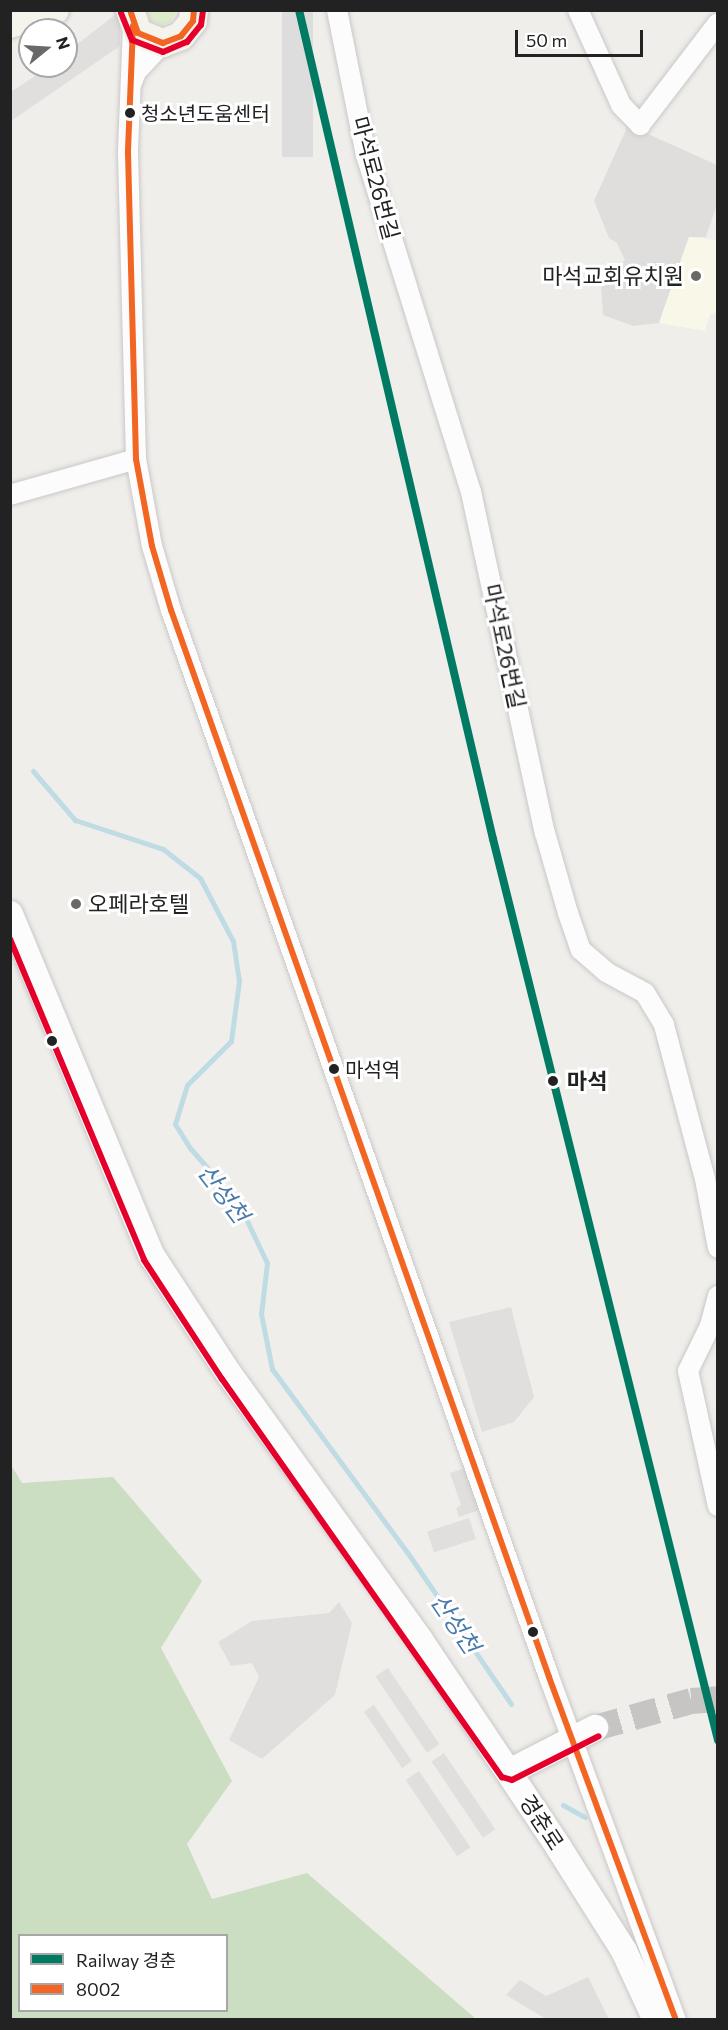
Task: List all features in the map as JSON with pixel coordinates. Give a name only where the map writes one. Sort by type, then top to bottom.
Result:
[{"type":"main road","points":[[10,24],[55,10]]},
{"type":"main road","points":[[131,18],[146,39],[163,43],[181,36],[201,14]]},
{"type":"street","name":"마석로26번길","points":[[337,10],[366,155],[471,492],[545,833],[568,914],[581,950],[606,972],[645,993],[664,1025],[711,1184],[717,1248]]},
{"type":"street","points":[[578,10],[621,105],[640,125],[717,23]]},
{"type":"street","points":[[131,18],[128,195],[136,459],[152,546],[171,610],[584,1732],[640,1915],[676,2019]]},
{"type":"street","points":[[129,90],[136,72],[163,43]]},
{"type":"street","points":[[10,495],[136,459]]},
{"type":"street","name":"경춘로","points":[[10,914],[152,1256],[229,1374],[509,1772],[624,1951],[656,2019]]},
{"type":"street","points":[[717,1296],[710,1326],[696,1346],[688,1371],[717,1506]]},
{"type":"street","points":[[708,1457],[717,1428]]},
{"type":"street","points":[[509,1772],[584,1732]]},
{"type":"street","points":[[624,1951],[640,1915]]},
{"type":"shaded area","points":[[120,11],[120,46],[78,75],[78,44]]},
{"type":"shaded area","points":[[32,78],[73,78],[11,121],[11,92]]},
{"type":"shaded area","points":[[628,125],[717,165],[717,204],[706,237],[689,237],[659,323],[633,326],[603,315],[601,288],[625,260],[617,243],[609,238],[594,201]]},
{"type":"shaded area","name":"마석교회유치원","points":[[689,237],[717,240],[717,312],[710,314],[705,331],[659,323]]},
{"type":"shaded area","points":[[511,1307],[534,1397],[514,1422],[482,1432],[449,1322]]},
{"type":"shaded area","points":[[465,1468],[479,1510],[459,1517],[456,1508],[461,1505],[450,1473]]},
{"type":"shaded area","points":[[469,1518],[476,1539],[434,1553],[427,1532]]},
{"type":"shaded area","points":[[339,1602],[352,1623],[335,1695],[262,1759],[229,1740],[259,1677],[252,1663],[231,1666],[218,1642],[252,1621],[329,1613]]},
{"type":"shaded area","points":[[388,1668],[439,1744],[427,1753],[376,1676]]},
{"type":"shaded area","points":[[374,1705],[412,1761],[402,1768],[364,1712]]},
{"type":"shaded area","points":[[444,1753],[495,1829],[483,1838],[432,1761]]},
{"type":"shaded area","points":[[419,1771],[470,1847],[457,1856],[406,1780]]},
{"type":"shaded area","points":[[588,1977],[609,2019],[546,2019],[506,1995],[520,1980],[546,1996]]},
{"type":"green space","points":[[176,10],[170,22],[162,25],[151,21],[147,11]]},
{"type":"green space","points":[[11,1465],[22,1483],[113,1477],[202,1581],[161,1648],[232,1781],[187,1844],[212,1899],[307,1873],[476,2019],[11,2019]]},
{"type":"pier","points":[[282,11],[313,11],[313,157],[282,157]]},
{"type":"waterway","name":"산성천","points":[[33,771],[75,820],[163,849],[200,878],[233,941],[239,981],[231,1041],[187,1085],[175,1124],[190,1148],[239,1204],[267,1263],[261,1314],[272,1369],[407,1552],[511,1704]]},
{"type":"waterway","name":"산성천","points":[[563,1805],[585,1817]]},
{"type":"tunnel","points":[[595,1728],[691,1701],[718,1699]]},
{"type":"rail line","name":"경춘","points":[[299,10],[493,839],[718,1740]]},
{"type":"transit line","name":"8002","points":[[130,10],[138,33],[163,43],[181,36],[193,21],[194,10]]},
{"type":"transit line","points":[[121,13],[132,40],[163,52],[187,42],[201,25],[203,11]]},
{"type":"transit line","name":"8002","points":[[133,26],[128,153],[136,459],[152,546],[171,610],[549,1677],[676,2020]]},
{"type":"transit line","points":[[10,939],[144,1260],[222,1379],[502,1777],[512,1780],[599,1736]]},
{"type":"place","name":"청소년도움센터","points":[[130,113]]},
{"type":"place","name":"마석교회유치원","points":[[696,276]]},
{"type":"place","name":"오페라호텔","points":[[76,904]]},
{"type":"place","name":"마석역","points":[[334,1069]]},
{"type":"place","name":"마석","points":[[553,1081]]}]
